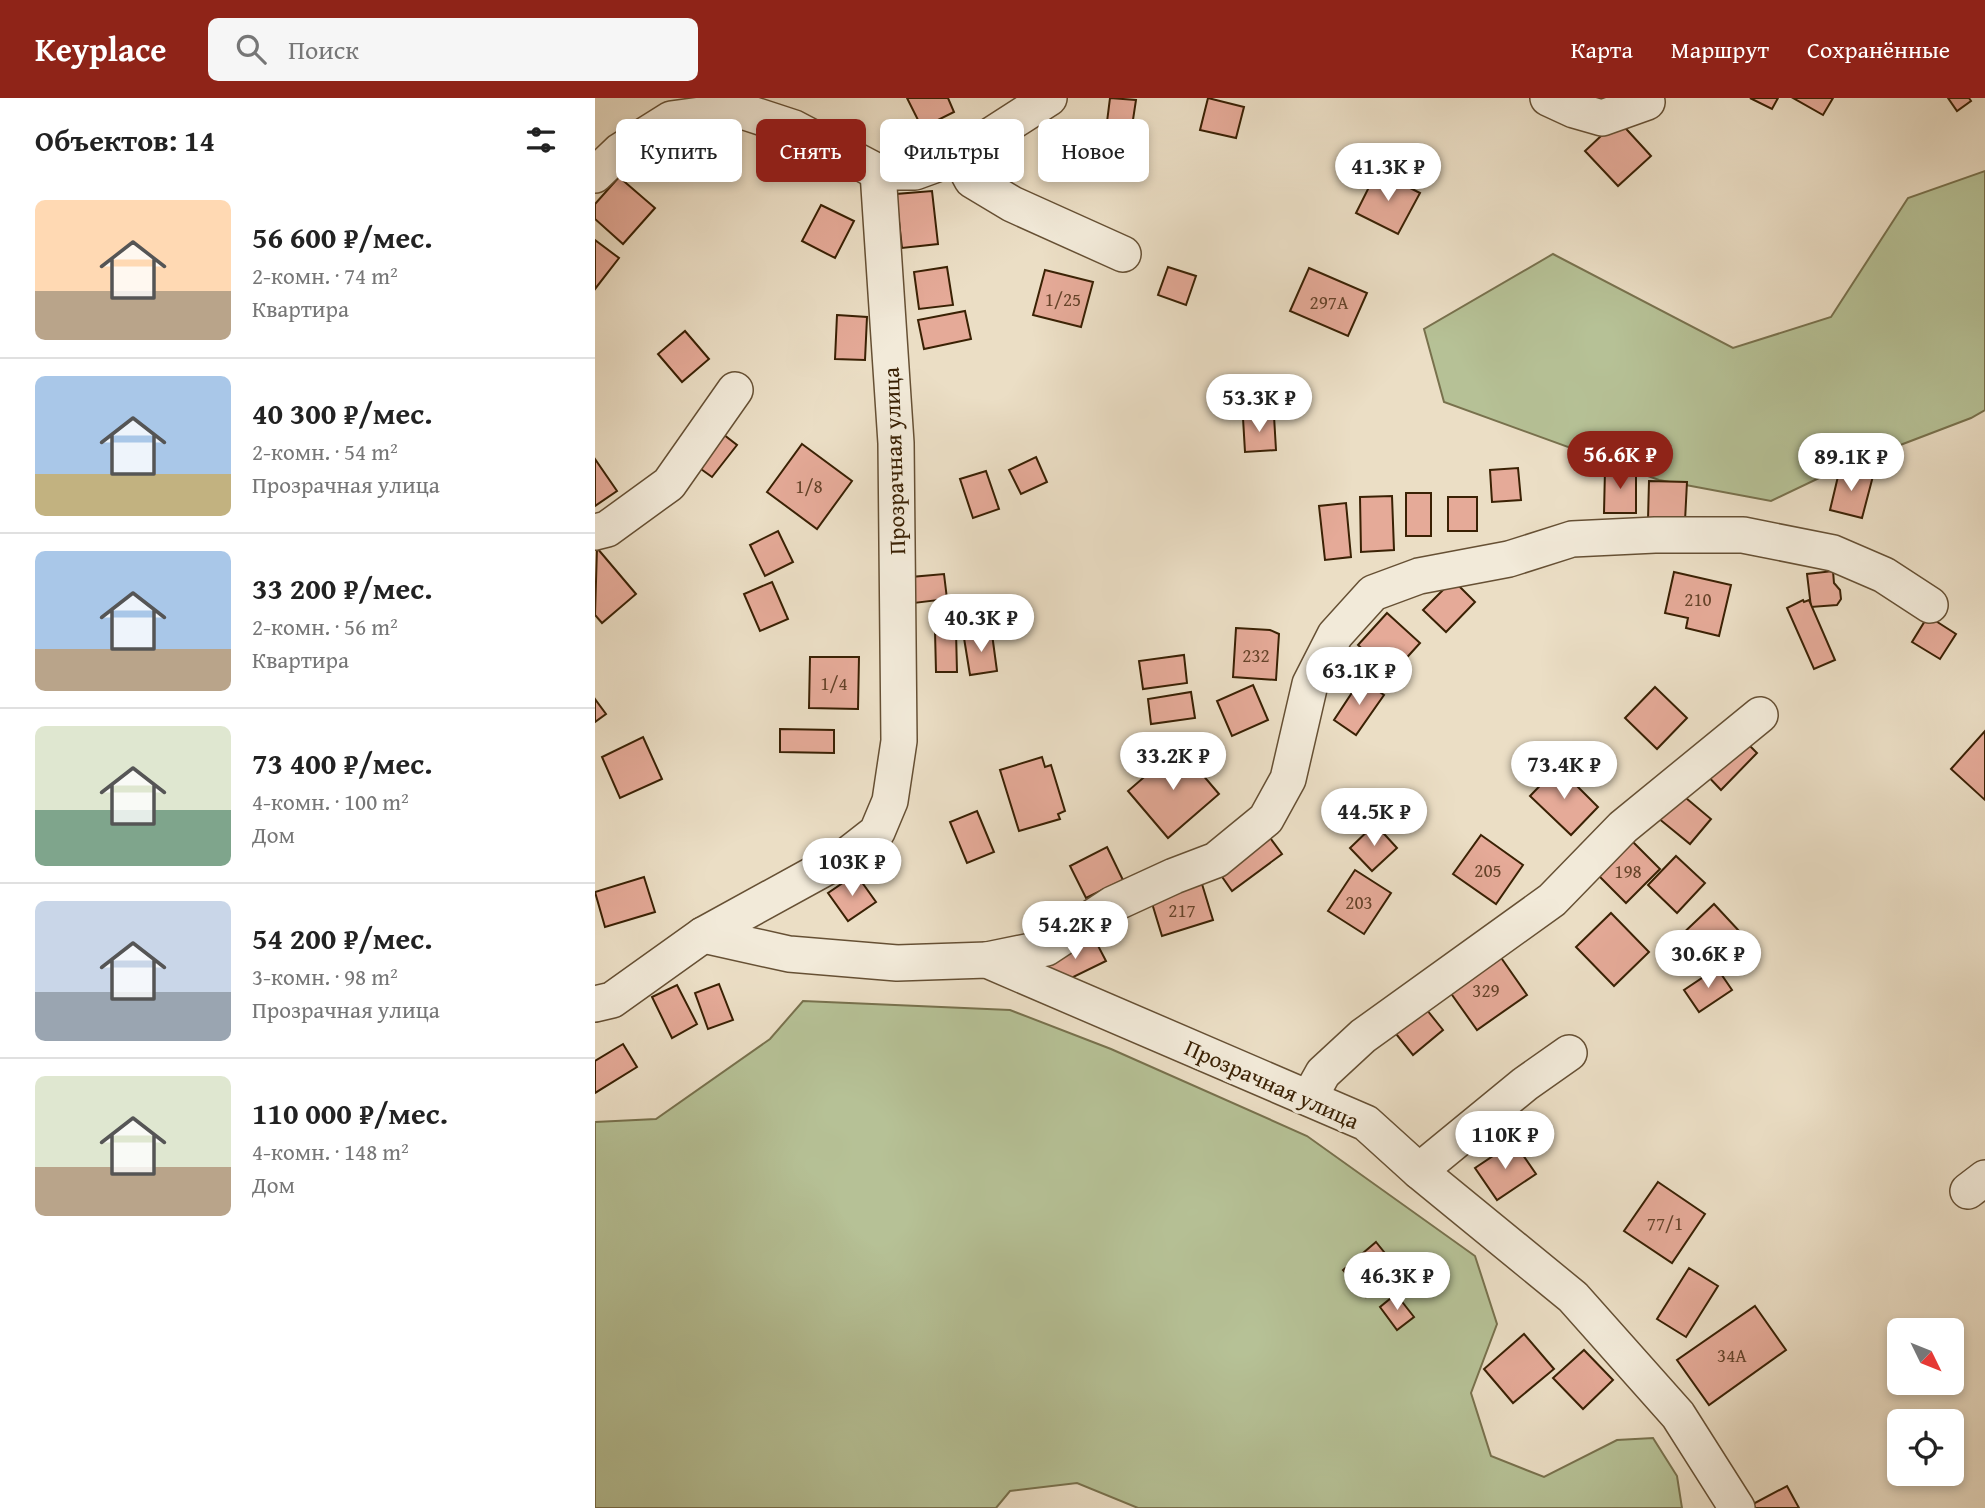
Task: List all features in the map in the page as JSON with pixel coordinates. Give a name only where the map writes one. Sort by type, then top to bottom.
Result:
[{"type":"street","points":[[1016,119],[1049,98]]},
{"type":"street","points":[[1548,98],[1574,110],[1602,118],[1647,102]]},
{"type":"street","points":[[595,174],[620,152],[670,119],[699,107],[739,110],[794,128],[878,172]]},
{"type":"street","name":"Прозрачная улица","points":[[703,935],[845,857],[877,832],[890,801],[899,741],[895,443],[878,172]]},
{"type":"street","points":[[975,182],[1013,204],[1123,254]]},
{"type":"street","points":[[595,532],[607,529],[669,484],[735,390]]},
{"type":"street","points":[[987,960],[1046,948],[1113,904],[1216,860],[1266,819],[1288,779],[1310,684],[1335,635],[1373,593],[1419,576],[1509,559],[1572,539],[1743,535],[1833,553],[1884,575],[1930,605]]},
{"type":"street","points":[[1309,1098],[1322,1073],[1363,1036],[1552,900],[1623,827],[1760,715]]},
{"type":"street","points":[[595,1004],[612,1000],[703,935]]},
{"type":"street","name":"Прозрачная улица","points":[[703,935],[789,954],[897,963],[987,960],[1366,1123],[1419,1171],[1573,1297],[1678,1415],[1737,1508]]},
{"type":"street","points":[[1419,1171],[1525,1084],[1569,1053]]},
{"type":"green space","points":[[1985,171],[1985,410],[1971,418],[1840,468],[1771,501],[1659,480],[1444,402],[1424,329],[1553,254],[1733,348],[1831,317],[1908,198]]},
{"type":"green space","points":[[803,1001],[1010,1010],[1111,1049],[1307,1136],[1475,1256],[1497,1324],[1471,1393],[1491,1456],[1544,1477],[1617,1440],[1653,1438],[1677,1476],[1682,1508],[1138,1508],[1077,1483],[1010,1491],[996,1508],[595,1508],[595,1122],[656,1119],[770,1039]]},
{"type":"building","points":[[907,98],[948,98],[954,112],[940,119],[918,119]]},
{"type":"building","points":[[1110,98],[1136,100],[1133,119],[1107,119]]},
{"type":"building","points":[[1208,98],[1244,107],[1236,138],[1200,130]]},
{"type":"building","points":[[1750,98],[1778,98],[1772,109]]},
{"type":"building","points":[[1793,98],[1833,98],[1823,115]]},
{"type":"building","points":[[1948,98],[1969,98],[1971,101],[1957,111]]},
{"type":"building","points":[[1618,120],[1651,156],[1618,186],[1585,151]]},
{"type":"building","points":[[1377,171],[1420,193],[1398,234],[1356,213]]},
{"type":"building","points":[[616,180],[625,182],[655,208],[623,244],[595,219],[595,204]]},
{"type":"building","points":[[932,191],[938,244],[902,248],[896,194]]},
{"type":"building","points":[[821,205],[854,221],[835,258],[802,241]]},
{"type":"building","points":[[595,240],[619,258],[595,289]]},
{"type":"building","points":[[947,267],[953,305],[919,309],[914,272]]},
{"type":"building","points":[[1168,267],[1196,276],[1186,305],[1158,295]]},
{"type":"building","points":[[1309,268],[1367,293],[1348,336],[1290,311]]},
{"type":"building","points":[[1045,270],[1093,282],[1081,327],[1033,315]]},
{"type":"building","points":[[965,311],[971,339],[924,349],[918,320]]},
{"type":"building","points":[[837,315],[867,317],[865,360],[835,359]]},
{"type":"building","points":[[685,331],[709,359],[682,382],[658,354]]},
{"type":"building","points":[[1274,416],[1276,450],[1245,452],[1243,418]]},
{"type":"building","points":[[719,431],[737,445],[712,477],[694,464]]},
{"type":"building","points":[[802,444],[852,481],[817,529],[767,492]]},
{"type":"building","points":[[1036,457],[1047,482],[1021,494],[1009,470]]},
{"type":"building","points":[[595,459],[617,491],[595,506]]},
{"type":"building","points":[[1518,468],[1521,500],[1492,502],[1490,470]]},
{"type":"building","points":[[1840,468],[1873,476],[1862,518],[1830,510]]},
{"type":"building","points":[[1605,469],[1636,470],[1636,513],[1604,513]]},
{"type":"building","points":[[986,471],[999,509],[973,518],[960,479]]},
{"type":"building","points":[[1649,481],[1687,482],[1685,521],[1648,520]]},
{"type":"building","points":[[1406,493],[1431,493],[1431,536],[1406,536]]},
{"type":"building","points":[[1392,496],[1394,550],[1361,552],[1360,497]]},
{"type":"building","points":[[1448,497],[1477,497],[1477,531],[1448,531]]},
{"type":"building","points":[[1346,503],[1351,557],[1325,560],[1319,506]]},
{"type":"building","points":[[778,531],[793,562],[765,576],[750,545]]},
{"type":"building","points":[[597,548],[636,594],[602,623],[595,615]]},
{"type":"building","points":[[1833,571],[1834,583],[1840,590],[1841,599],[1837,605],[1811,607],[1807,574]]},
{"type":"building","points":[[1674,572],[1731,585],[1719,636],[1686,628],[1688,618],[1665,613]]},
{"type":"building","points":[[944,574],[947,599],[914,603],[911,577]]},
{"type":"building","points":[[1453,580],[1475,602],[1446,632],[1423,610]]},
{"type":"building","points":[[772,582],[788,619],[760,631],[744,594]]},
{"type":"building","points":[[1809,600],[1835,660],[1814,669],[1787,608]]},
{"type":"building","points":[[1387,613],[1420,643],[1391,675],[1358,645]]},
{"type":"building","points":[[1928,616],[1956,634],[1940,659],[1912,642]]},
{"type":"building","points":[[1236,628],[1270,630],[1279,634],[1276,680],[1233,677]]},
{"type":"building","points":[[935,631],[956,631],[957,672],[936,672]]},
{"type":"building","points":[[992,634],[997,671],[970,675],[964,638]]},
{"type":"building","points":[[1184,655],[1187,683],[1143,689],[1139,661]]},
{"type":"building","points":[[810,657],[859,657],[858,709],[809,708]]},
{"type":"building","points":[[1361,679],[1384,695],[1356,735],[1334,720]]},
{"type":"building","points":[[1253,685],[1268,720],[1232,736],[1217,701]]},
{"type":"building","points":[[1655,687],[1687,718],[1657,749],[1625,718]]},
{"type":"building","points":[[1191,692],[1195,718],[1151,724],[1148,699]]},
{"type":"building","points":[[595,699],[606,714],[595,722]]},
{"type":"building","points":[[780,729],[834,730],[834,753],[780,752]]},
{"type":"building","points":[[1985,731],[1985,800],[1951,769]]},
{"type":"building","points":[[1738,734],[1757,753],[1721,790],[1702,770]]},
{"type":"building","points":[[643,737],[662,779],[620,798],[602,757]]},
{"type":"building","points":[[1179,747],[1219,794],[1168,838],[1128,791]]},
{"type":"building","points":[[1042,757],[1045,767],[1051,765],[1065,811],[1058,814],[1060,819],[1019,831],[1000,770]]},
{"type":"building","points":[[1558,767],[1598,807],[1571,835],[1530,796]]},
{"type":"building","points":[[1680,793],[1711,819],[1690,844],[1658,818]]},
{"type":"building","points":[[977,811],[994,852],[967,863],[950,822]]},
{"type":"building","points":[[1375,824],[1397,848],[1372,871],[1350,848]]},
{"type":"building","points":[[1268,835],[1282,854],[1232,891],[1218,871]]},
{"type":"building","points":[[1481,835],[1523,865],[1496,904],[1453,874]]},
{"type":"building","points":[[1630,839],[1660,869],[1626,903],[1596,873]]},
{"type":"building","points":[[1107,847],[1123,880],[1086,898],[1070,866]]},
{"type":"building","points":[[1676,856],[1705,883],[1677,913],[1648,885]]},
{"type":"building","points":[[1355,870],[1391,893],[1364,934],[1328,911]]},
{"type":"building","points":[[856,874],[876,902],[848,921],[828,893]]},
{"type":"building","points":[[644,877],[655,912],[605,927],[595,892]]},
{"type":"building","points":[[1202,884],[1213,920],[1162,936],[1151,900]]},
{"type":"building","points":[[1714,904],[1740,932],[1702,967],[1676,940]]},
{"type":"building","points":[[1611,913],[1649,952],[1614,986],[1576,947]]},
{"type":"building","points":[[1093,936],[1106,961],[1057,985],[1045,960]]},
{"type":"building","points":[[1495,949],[1527,995],[1477,1030],[1445,985]]},
{"type":"building","points":[[1717,968],[1732,990],[1699,1012],[1684,990]]},
{"type":"building","points":[[719,984],[733,1020],[708,1029],[695,993]]},
{"type":"building","points":[[677,985],[697,1024],[672,1038],[652,997]]},
{"type":"building","points":[[1419,1000],[1443,1030],[1413,1055],[1388,1024]]},
{"type":"building","points":[[623,1044],[637,1067],[595,1093],[595,1061]]},
{"type":"building","points":[[1514,1142],[1536,1174],[1497,1200],[1475,1168]]},
{"type":"building","points":[[1658,1182],[1705,1214],[1672,1263],[1624,1231]]},
{"type":"building","points":[[1376,1242],[1388,1257],[1379,1265],[1389,1277],[1366,1297],[1343,1270]]},
{"type":"building","points":[[1689,1268],[1718,1286],[1686,1337],[1657,1319]]},
{"type":"building","points":[[1396,1294],[1414,1317],[1397,1330],[1380,1307]]},
{"type":"building","points":[[1755,1306],[1786,1350],[1709,1405],[1677,1360]]},
{"type":"building","points":[[1524,1334],[1554,1369],[1513,1403],[1484,1369]]},
{"type":"building","points":[[1584,1350],[1613,1380],[1583,1409],[1553,1378]]},
{"type":"building","points":[[1787,1486],[1799,1508],[1755,1508],[1753,1504]]}]
